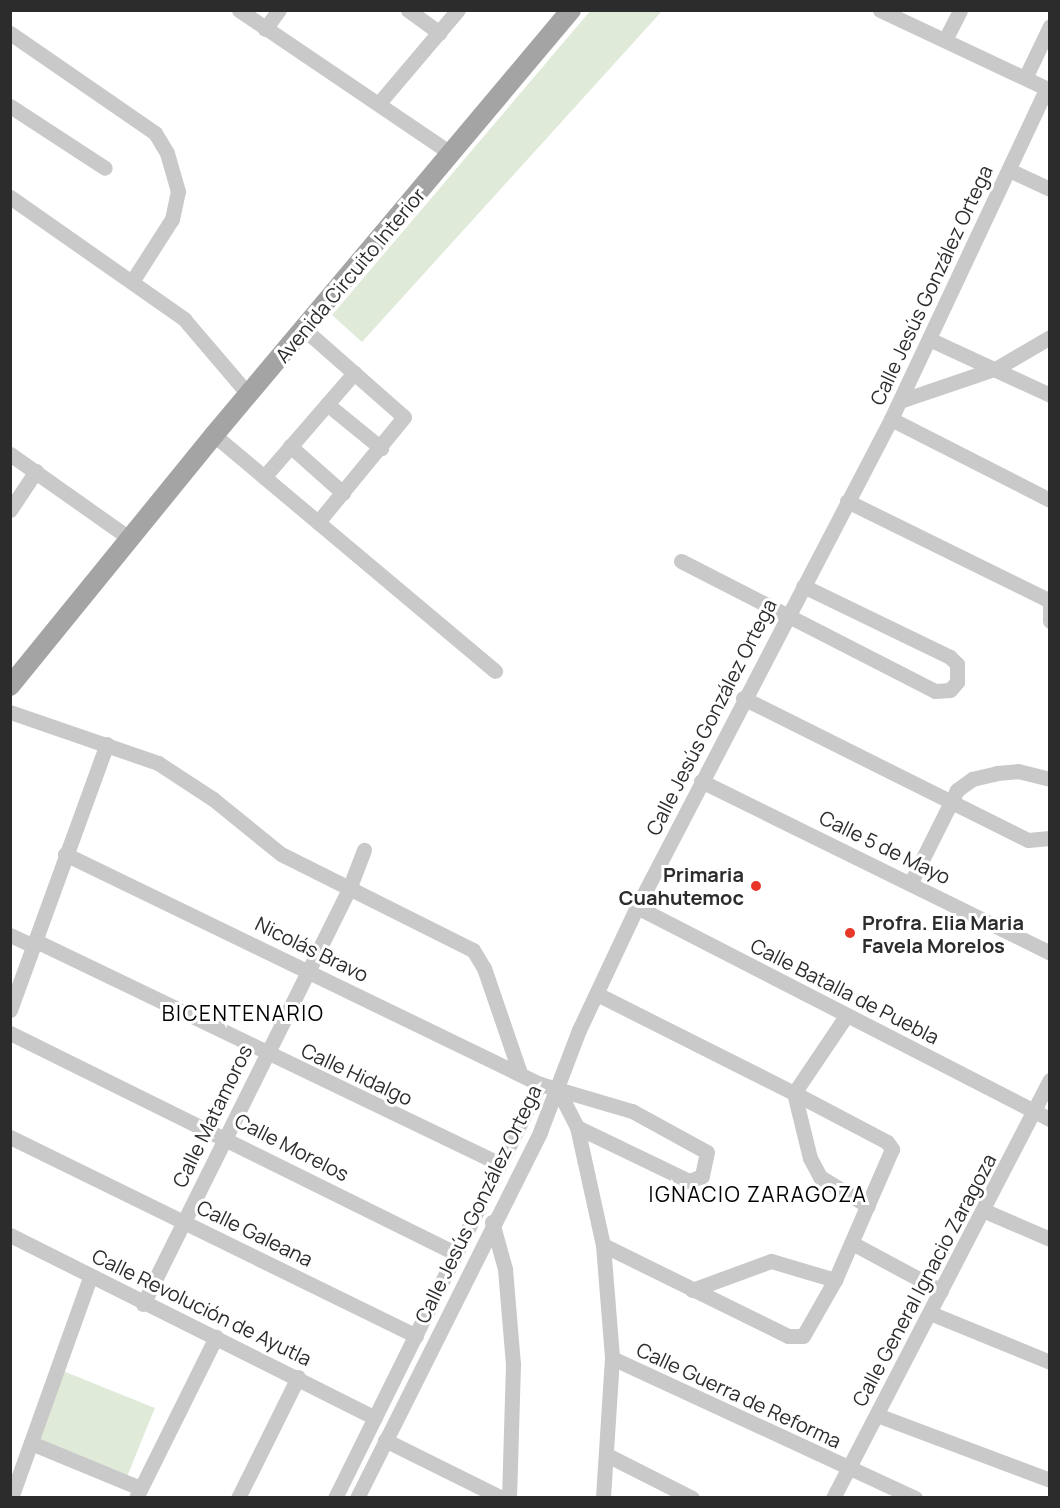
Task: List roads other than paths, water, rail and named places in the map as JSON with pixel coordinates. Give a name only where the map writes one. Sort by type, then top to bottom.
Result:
[{"type":"main road","name":"Avenida Circuito Interior","points":[[10,686],[214,435],[571,10]]},
{"type":"street","points":[[239,10],[452,154]]},
{"type":"street","points":[[266,29],[279,10]]},
{"type":"street","points":[[408,10],[440,33]]},
{"type":"street","points":[[379,103],[458,10]]},
{"type":"street","points":[[880,10],[946,38],[1048,89]]},
{"type":"street","points":[[946,38],[960,10]]},
{"type":"street","points":[[1026,76],[1050,26]]},
{"type":"street","points":[[10,33],[155,133],[167,153],[178,191],[172,219],[134,280]]},
{"type":"street","name":"Calle Jesús González Ortega","points":[[357,1497],[558,1090],[597,994],[637,907],[742,698],[891,419],[1048,89]]},
{"type":"street","points":[[10,106],[105,168]]},
{"type":"street","points":[[1009,170],[1050,189]]},
{"type":"street","points":[[10,197],[134,280],[184,319],[249,394]]},
{"type":"street","points":[[304,329],[404,417],[381,448],[318,522]]},
{"type":"street","points":[[900,401],[997,368],[1050,338]]},
{"type":"street","points":[[929,339],[997,368],[1050,395]]},
{"type":"street","points":[[264,477],[354,373]]},
{"type":"street","points":[[327,404],[381,448]]},
{"type":"street","points":[[891,419],[1050,500]]},
{"type":"street","points":[[214,435],[495,671]]},
{"type":"street","points":[[290,447],[343,493]]},
{"type":"street","points":[[10,454],[129,538]]},
{"type":"street","points":[[10,510],[36,471]]},
{"type":"street","points":[[847,501],[1050,601]]},
{"type":"street","points":[[681,561],[935,691],[950,690],[957,682],[957,664],[950,657],[803,586]]},
{"type":"street","points":[[1050,607],[1050,621]]},
{"type":"street","points":[[742,698],[1028,840],[1050,838]]},
{"type":"street","points":[[10,712],[158,763],[213,798],[281,854],[473,950],[484,968],[520,1073]]},
{"type":"street","points":[[10,1011],[65,854],[107,744]]},
{"type":"street","points":[[911,882],[949,801],[972,779],[1018,771],[1050,778]]},
{"type":"street","name":"Calle 5 de Mayo","points":[[701,781],[911,882],[1050,953]]},
{"type":"street","name":"Calle Matamoros","points":[[142,1304],[306,970],[349,889],[364,850]]},
{"type":"street","name":"Nicolás Bravo","points":[[65,854],[540,1083],[632,1111],[705,1150],[708,1156],[702,1176],[689,1181],[577,1127]]},
{"type":"street","name":"Calle Batalla de Puebla","points":[[637,907],[1050,1119]]},
{"type":"street","name":"Calle Hidalgo","points":[[10,935],[35,943],[500,1164]]},
{"type":"street","points":[[597,994],[794,1093],[887,1142],[892,1149],[852,1243],[810,1329],[795,1338],[603,1245]]},
{"type":"street","points":[[846,1016],[794,1093],[810,1158],[820,1177],[868,1206]]},
{"type":"street","name":"Calle Morelos","points":[[10,1033],[226,1137],[456,1253]]},
{"type":"street","name":"Calle General Ignacio Zaragoza","points":[[833,1497],[985,1211],[1050,1080]]},
{"type":"street","name":"Calle Jesús González Ortega","points":[[334,1497],[540,1083]]},
{"type":"street","points":[[558,1090],[577,1127],[603,1245],[612,1358],[609,1456],[603,1497]]},
{"type":"street","name":"Calle Galeana","points":[[10,1137],[416,1336]]},
{"type":"street","points":[[985,1211],[1050,1239]]},
{"type":"street","points":[[492,1222],[505,1269],[513,1364],[509,1497]]},
{"type":"street","name":"Calle Revolución de Ayutla","points":[[10,1235],[142,1304],[298,1377],[375,1418]]},
{"type":"street","points":[[852,1243],[941,1291]]},
{"type":"street","points":[[692,1290],[771,1262],[835,1280]]},
{"type":"street","points":[[11,1497],[90,1277]]},
{"type":"street","points":[[930,1313],[1050,1362]]},
{"type":"street","points":[[31,1443],[138,1493],[216,1337]]},
{"type":"street","name":"Calle Guerra de Reforma","points":[[612,1358],[848,1470],[915,1497]]},
{"type":"street","points":[[238,1497],[298,1377]]},
{"type":"street","points":[[877,1415],[1050,1480]]},
{"type":"street","points":[[385,1440],[502,1497]]},
{"type":"street","points":[[609,1456],[692,1497]]},
{"type":"place","name":"Primaria Cuahutemoc","points":[[756,886]]},
{"type":"place","name":"Profra. Elia Maria Favela Morelos","points":[[850,933]]},
{"type":"district","name":"BICENTENARIO","points":[[243,1013]]},
{"type":"district","name":"IGNACIO ZARAGOZA","points":[[758,1194]]}]
